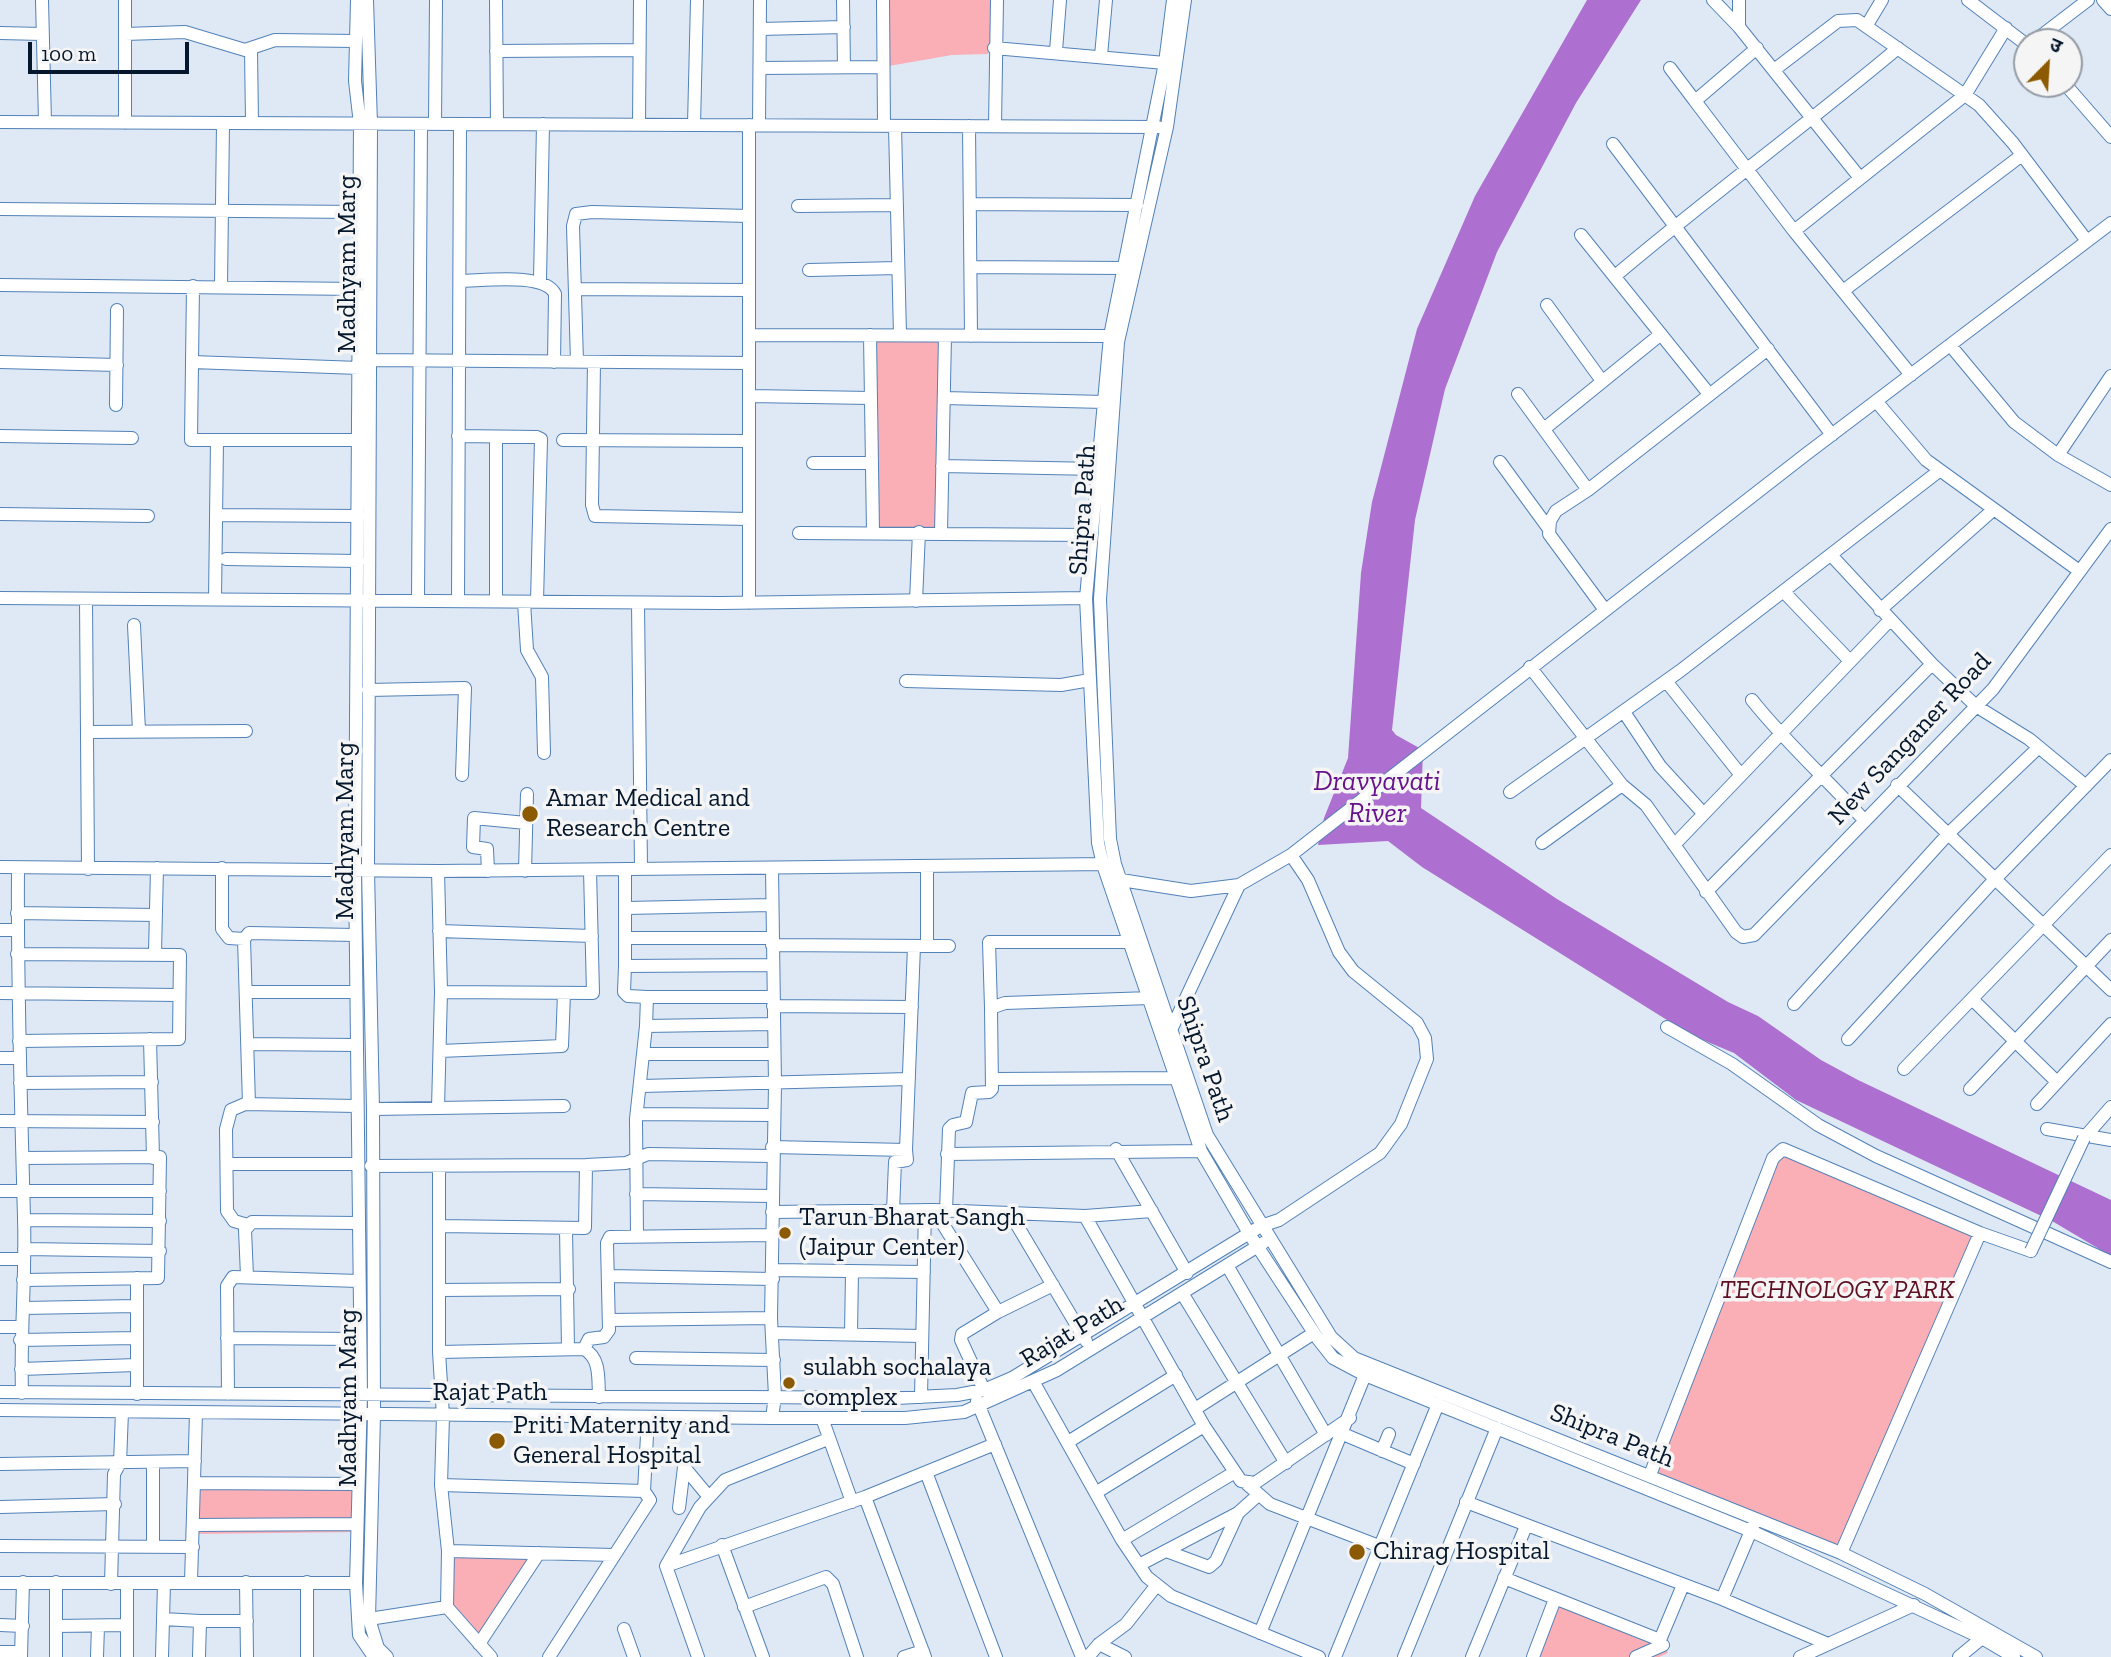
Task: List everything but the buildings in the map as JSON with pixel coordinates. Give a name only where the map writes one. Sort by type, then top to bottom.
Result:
[{"type":"street","points":[[42,0],[45,122]]},
{"type":"street","points":[[125,0],[125,122]]},
{"type":"street","name":"Madhyam Marg","points":[[357,0],[356,41],[365,124],[359,212],[358,289],[364,364],[358,440],[358,561],[364,600],[368,690],[361,869],[355,935],[357,1106],[364,1165],[369,1619],[378,1648],[387,1657]]},
{"type":"street","name":"Madhyam Marg","points":[[367,0],[361,869],[373,1109],[358,1223],[359,1339],[367,1396]]},
{"type":"street","points":[[435,124],[436,0]]},
{"type":"street","points":[[496,0],[497,124]]},
{"type":"street","points":[[639,125],[640,0]]},
{"type":"street","points":[[694,125],[697,0]]},
{"type":"street","points":[[749,603],[749,216],[760,68],[760,0]]},
{"type":"street","points":[[843,0],[844,67]]},
{"type":"street","points":[[883,0],[883,67],[897,205],[900,335]]},
{"type":"street","points":[[995,126],[994,48],[997,0]]},
{"type":"street","points":[[1056,51],[1060,0]]},
{"type":"street","points":[[1101,56],[1106,0]]},
{"type":"street","name":"Shipra Path","points":[[1173,0],[1166,63],[1110,336],[1087,598],[1095,818],[1130,942],[1201,1151],[1258,1248],[1333,1358],[1365,1375],[1497,1428],[1753,1525],[1841,1553],[1925,1594],[2036,1657]]},
{"type":"street","name":"Shipra Path","points":[[1185,0],[1167,127],[1118,342],[1100,599],[1109,864],[1121,880],[1207,1135],[1331,1337],[1354,1357],[1650,1475],[1982,1638],[2014,1657]]},
{"type":"street","points":[[1713,0],[1757,48],[1860,178]]},
{"type":"street","points":[[1739,27],[1740,0]]},
{"type":"street","points":[[1867,25],[1882,0]]},
{"type":"street","points":[[1968,0],[2013,33]]},
{"type":"street","points":[[2051,28],[2088,0]]},
{"type":"street","points":[[2103,0],[2111,9]]},
{"type":"street","points":[[1774,70],[1838,21],[1857,20],[1867,25],[1979,105],[2022,155],[2087,241]]},
{"type":"street","points":[[760,29],[844,27]]},
{"type":"street","points":[[1794,231],[1965,95],[2006,27]]},
{"type":"street","points":[[0,33],[42,34]]},
{"type":"street","points":[[125,34],[185,33],[239,50],[251,49],[275,40],[356,41]]},
{"type":"street","points":[[994,48],[1056,51],[1166,63]]},
{"type":"street","points":[[1695,101],[1757,48]]},
{"type":"street","points":[[1615,276],[1674,226],[1814,120],[1898,48]]},
{"type":"street","points":[[251,49],[252,123]]},
{"type":"street","points":[[496,51],[639,51]]},
{"type":"street","points":[[760,68],[883,67]]},
{"type":"street","points":[[1670,68],[1794,231],[1911,375]]},
{"type":"street","points":[[2077,98],[2111,137]]},
{"type":"street","points":[[0,122],[1167,127]]},
{"type":"street","points":[[221,286],[223,123]]},
{"type":"street","points":[[418,601],[421,124]]},
{"type":"street","points":[[458,601],[460,124]]},
{"type":"street","points":[[540,280],[543,124]]},
{"type":"street","points":[[969,126],[971,336]]},
{"type":"street","points":[[1613,144],[1832,435]]},
{"type":"street","points":[[1843,291],[2022,155]]},
{"type":"street","points":[[971,204],[1137,205]]},
{"type":"street","points":[[798,206],[897,205]]},
{"type":"street","points":[[0,209],[359,212]]},
{"type":"street","points":[[577,362],[573,226],[576,214],[749,216]]},
{"type":"street","points":[[1121,880],[1191,891],[1239,885],[1296,852],[1530,667],[2111,223]]},
{"type":"street","points":[[1581,235],[1709,394]]},
{"type":"street","points":[[971,267],[1125,268]]},
{"type":"street","points":[[809,270],[898,268]]},
{"type":"street","points":[[460,281],[540,280],[552,288],[555,294],[554,362]]},
{"type":"street","points":[[0,285],[358,289]]},
{"type":"street","points":[[193,286],[191,440],[358,440]]},
{"type":"street","points":[[575,289],[749,290]]},
{"type":"street","points":[[1547,305],[1602,381]]},
{"type":"street","points":[[116,405],[117,310]]},
{"type":"street","points":[[1544,429],[1661,334]]},
{"type":"street","points":[[749,335],[1110,336]]},
{"type":"street","points":[[870,335],[873,532]]},
{"type":"street","points":[[941,533],[945,335]]},
{"type":"street","points":[[1950,345],[2014,422],[2059,455],[2111,485]]},
{"type":"street","points":[[1605,610],[1549,534],[1556,511],[1588,491],[1768,349]]},
{"type":"street","points":[[0,362],[117,365]]},
{"type":"street","points":[[192,362],[749,363]]},
{"type":"street","points":[[594,362],[592,505],[598,518],[749,519]]},
{"type":"street","points":[[2059,455],[2111,376]]},
{"type":"street","points":[[1518,394],[1588,491]]},
{"type":"street","points":[[749,396],[871,398]]},
{"type":"street","points":[[944,398],[1104,402]]},
{"type":"street","points":[[1876,401],[1926,460],[1939,471],[2078,570]]},
{"type":"street","points":[[0,436],[132,439]]},
{"type":"street","points":[[458,436],[537,437],[593,442],[749,441]]},
{"type":"street","points":[[496,436],[496,601]]},
{"type":"street","points":[[537,437],[544,445],[527,650],[542,677],[544,754]]},
{"type":"street","points":[[215,599],[218,440]]},
{"type":"street","points":[[1500,462],[1549,529]]},
{"type":"street","points":[[813,463],[872,463]]},
{"type":"street","points":[[942,466],[1098,469]]},
{"type":"street","points":[[1510,792],[1666,681],[1939,471]]},
{"type":"street","points":[[1880,610],[1993,510]]},
{"type":"street","points":[[0,514],[148,516]]},
{"type":"street","points":[[216,515],[358,516]]},
{"type":"street","name":"New Sanganer Road","points":[[1706,892],[1737,932],[1743,937],[1754,935],[1993,689],[2078,570],[2111,529]]},
{"type":"street","points":[[916,601],[919,532]]},
{"type":"street","points":[[799,533],[919,532],[1092,536]]},
{"type":"street","points":[[1831,555],[1880,610],[1976,706],[2039,747],[2086,786]]},
{"type":"street","points":[[226,559],[358,561]]},
{"type":"street","points":[[1784,592],[1850,661]]},
{"type":"street","points":[[0,598],[749,603],[1087,598]]},
{"type":"street","points":[[86,600],[89,869]]},
{"type":"street","points":[[638,603],[641,868]]},
{"type":"street","points":[[1674,845],[1890,620]]},
{"type":"street","points":[[134,625],[139,731]]},
{"type":"street","points":[[1530,667],[1622,785],[1646,805],[1706,892],[1932,664]]},
{"type":"street","points":[[906,681],[1061,685],[1090,680]]},
{"type":"street","points":[[1666,681],[1740,774]]},
{"type":"street","points":[[368,690],[465,688],[462,775]]},
{"type":"street","points":[[1752,700],[1779,734],[1824,775],[1865,821]]},
{"type":"street","points":[[1623,712],[1660,766],[1703,813]]},
{"type":"street","points":[[87,732],[246,732]]},
{"type":"street","points":[[1794,1004],[1949,833],[2039,747]]},
{"type":"street","points":[[1848,1039],[1996,878],[2111,760]]},
{"type":"street","points":[[1542,843],[1622,785]]},
{"type":"street","points":[[1897,785],[1996,878],[2040,926],[2111,990]]},
{"type":"street","points":[[525,871],[527,794]]},
{"type":"street","points":[[488,871],[487,849],[473,847],[474,818],[526,823]]},
{"type":"street","points":[[1261,1226],[1279,1220],[1380,1153],[1392,1140],[1427,1059],[1425,1038],[1417,1023],[1353,971],[1339,952],[1296,852]]},
{"type":"street","points":[[1904,1069],[2111,855]]},
{"type":"street","points":[[0,867],[525,871],[1109,864]]},
{"type":"street","points":[[893,1211],[895,1162],[907,1160],[912,1007],[927,866]]},
{"type":"street","points":[[18,867],[17,993],[24,1220],[23,1308],[20,1333],[22,1393]]},
{"type":"street","points":[[155,953],[157,868]]},
{"type":"street","points":[[222,868],[222,929],[229,938],[244,939]]},
{"type":"street","points":[[772,868],[772,1024],[775,1083],[771,1236],[775,1396],[772,1418]]},
{"type":"street","points":[[625,869],[625,994],[912,1007]]},
{"type":"street","points":[[441,992],[593,993],[590,870]]},
{"type":"street","points":[[438,871],[441,992],[438,1108]]},
{"type":"street","points":[[1171,1030],[1239,885]]},
{"type":"street","points":[[626,908],[771,905]]},
{"type":"street","points":[[18,913],[156,915]]},
{"type":"street","points":[[0,930],[17,930]]},
{"type":"street","points":[[439,931],[592,936]]},
{"type":"street","points":[[249,1104],[244,939],[249,933],[355,935]]},
{"type":"street","points":[[625,938],[949,946]]},
{"type":"street","points":[[1970,1089],[2111,940]]},
{"type":"street","points":[[921,1397],[924,1272],[951,1126],[966,1122],[971,1095],[989,1092],[993,1079],[989,942],[1130,942]]},
{"type":"street","points":[[18,954],[180,955],[178,1039],[19,1041]]},
{"type":"street","points":[[625,966],[772,965]]},
{"type":"street","points":[[246,992],[356,992]]},
{"type":"street","points":[[0,993],[179,995]]},
{"type":"street","points":[[440,1051],[562,1046],[564,993]]},
{"type":"street","points":[[637,1236],[635,1157],[647,996]]},
{"type":"street","points":[[991,1008],[1005,1003],[1150,998]]},
{"type":"street","points":[[1972,999],[2056,1081]]},
{"type":"street","points":[[646,1026],[772,1024]]},
{"type":"street","points":[[2037,1104],[2111,1024]]},
{"type":"street","points":[[1667,1027],[1732,1064],[1818,1125],[1876,1156],[2111,1262]]},
{"type":"street","points":[[150,1040],[153,1158]]},
{"type":"street","points":[[248,1044],[356,1045]]},
{"type":"street","points":[[644,1054],[774,1054]]},
{"type":"street","points":[[0,1058],[19,1058]]},
{"type":"street","points":[[993,1079],[1177,1078]]},
{"type":"street","points":[[642,1086],[909,1079]]},
{"type":"street","points":[[20,1083],[152,1082]]},
{"type":"street","points":[[373,1109],[564,1105]]},
{"type":"street","points":[[357,1106],[235,1106],[228,1117],[227,1164],[229,1217],[247,1224],[358,1223]]},
{"type":"street","points":[[1650,1475],[1773,1158],[1783,1149],[1980,1233],[2031,1251],[2084,1138],[2111,1107]]},
{"type":"street","points":[[638,1114],[774,1115]]},
{"type":"street","points":[[0,1121],[153,1122]]},
{"type":"street","points":[[2047,1129],[2084,1138],[2111,1140]]},
{"type":"street","points":[[947,1154],[1116,1149],[1201,1151]]},
{"type":"street","points":[[1116,1149],[1187,1273]]},
{"type":"street","points":[[227,1164],[586,1165],[626,1163],[635,1157],[648,1154],[906,1150]]},
{"type":"street","points":[[23,1158],[160,1157],[158,1278],[23,1280]]},
{"type":"street","points":[[439,1226],[585,1228],[586,1165]]},
{"type":"street","points":[[439,1166],[439,1352],[443,1416],[441,1485],[448,1551],[447,1607],[491,1657]]},
{"type":"street","points":[[0,1191],[160,1191]]},
{"type":"street","points":[[636,1194],[772,1196]]},
{"type":"street","points":[[935,1211],[998,1312]]},
{"type":"street","points":[[772,1212],[935,1211],[1085,1216],[1152,1211]]},
{"type":"street","points":[[1011,1215],[1087,1341]]},
{"type":"street","points":[[1085,1216],[1195,1409],[1235,1472],[1257,1496],[1379,1546]]},
{"type":"street","points":[[24,1220],[160,1221]]},
{"type":"street","name":"Rajat Path","points":[[0,1392],[921,1397],[980,1391],[1143,1316],[1258,1248],[1269,1238],[1279,1220]]},
{"type":"street","points":[[247,1224],[247,1276]]},
{"type":"street","name":"Rajat Path","points":[[0,1410],[905,1418],[979,1407],[1034,1383],[1136,1303],[1261,1226]]},
{"type":"street","points":[[566,1229],[568,1349]]},
{"type":"street","points":[[1841,1553],[1980,1233]]},
{"type":"street","points":[[584,1349],[589,1339],[608,1334],[608,1240],[637,1236],[771,1236]]},
{"type":"street","points":[[0,1259],[24,1254],[160,1251]]},
{"type":"street","points":[[1228,1266],[1326,1435]]},
{"type":"street","points":[[851,1335],[852,1271]]},
{"type":"street","points":[[609,1276],[924,1272]]},
{"type":"street","points":[[228,1394],[227,1286],[233,1277],[359,1280]]},
{"type":"street","points":[[137,1278],[137,1394]]},
{"type":"street","points":[[1054,1285],[998,1312],[961,1337],[980,1391],[979,1407],[1082,1657]]},
{"type":"street","points":[[440,1290],[569,1289]]},
{"type":"street","points":[[1182,1293],[1286,1463]]},
{"type":"street","points":[[23,1308],[136,1306]]},
{"type":"street","points":[[610,1320],[771,1318]]},
{"type":"street","points":[[0,1326],[20,1333],[135,1338]]},
{"type":"street","points":[[772,1333],[922,1336]]},
{"type":"street","points":[[1195,1409],[1314,1333]]},
{"type":"street","points":[[227,1338],[359,1339]]},
{"type":"street","points":[[439,1352],[584,1349],[591,1353],[596,1363],[599,1397]]},
{"type":"street","points":[[636,1358],[774,1360]]},
{"type":"street","points":[[21,1369],[136,1366]]},
{"type":"street","points":[[1068,1443],[1176,1375]]},
{"type":"street","points":[[1260,1633],[1350,1418],[1365,1375]]},
{"type":"street","points":[[1034,1383],[1122,1540],[1156,1586],[1171,1596],[1319,1657]]},
{"type":"street","points":[[1335,1657],[1438,1404]]},
{"type":"street","points":[[111,1584],[114,1474],[120,1463],[122,1412]]},
{"type":"street","points":[[191,1582],[197,1413]]},
{"type":"street","name":"Madhyam Marg","points":[[367,1415],[358,1484],[355,1583],[359,1635],[374,1657]]},
{"type":"street","points":[[549,1657],[650,1500],[644,1490],[648,1417]]},
{"type":"street","points":[[822,1418],[852,1502]]},
{"type":"street","points":[[1247,1484],[1255,1483],[1350,1418]]},
{"type":"street","points":[[1097,1492],[1205,1426]]},
{"type":"street","points":[[1404,1657],[1497,1428]]},
{"type":"street","points":[[1343,1434],[1414,1464]]},
{"type":"street","points":[[1382,1451],[1389,1434]]},
{"type":"street","points":[[666,1566],[709,1497],[725,1480],[828,1439]]},
{"type":"street","points":[[666,1566],[852,1502],[995,1444]]},
{"type":"street","points":[[0,1464],[195,1461]]},
{"type":"street","points":[[153,1462],[153,1546]]},
{"type":"street","points":[[679,1508],[684,1467],[709,1497]]},
{"type":"street","points":[[926,1472],[996,1657]]},
{"type":"street","points":[[1122,1540],[1235,1472]]},
{"type":"street","points":[[194,1482],[358,1484]]},
{"type":"street","points":[[441,1485],[644,1490]]},
{"type":"street","points":[[1139,1565],[1238,1513],[1257,1496]]},
{"type":"street","points":[[865,1497],[924,1654],[904,1657]]},
{"type":"street","points":[[1466,1502],[1722,1599],[1828,1644]]},
{"type":"street","points":[[0,1507],[115,1504]]},
{"type":"street","points":[[1166,1551],[1209,1567],[1216,1561],[1238,1513]]},
{"type":"street","points":[[193,1525],[357,1524]]},
{"type":"street","points":[[1722,1599],[1753,1525]]},
{"type":"street","points":[[1472,1657],[1526,1526]]},
{"type":"street","points":[[722,1545],[763,1657]]},
{"type":"street","points":[[0,1546],[193,1547]]},
{"type":"street","points":[[448,1551],[614,1555]]},
{"type":"street","points":[[479,1644],[539,1553]]},
{"type":"street","points":[[666,1566],[698,1657]]},
{"type":"street","points":[[744,1607],[826,1577],[833,1584],[857,1657]]},
{"type":"street","points":[[1504,1578],[1664,1648]]},
{"type":"street","points":[[0,1651],[21,1655],[23,1582]]},
{"type":"street","points":[[56,1582],[56,1657]]},
{"type":"street","points":[[246,1582],[247,1657]]},
{"type":"street","points":[[307,1582],[307,1657]]},
{"type":"street","points":[[0,1583],[355,1583]]},
{"type":"street","points":[[127,1583],[127,1657]]},
{"type":"street","points":[[162,1657],[164,1583]]},
{"type":"street","points":[[1664,1648],[1684,1585]]},
{"type":"street","points":[[1088,1657],[1100,1644],[1126,1625],[1156,1586]]},
{"type":"street","points":[[1533,1657],[1555,1599]]},
{"type":"street","points":[[1800,1657],[1914,1605]]},
{"type":"street","points":[[369,1619],[447,1607]]},
{"type":"street","points":[[163,1619],[247,1622]]},
{"type":"street","points":[[199,1657],[200,1621]]},
{"type":"street","points":[[56,1626],[127,1625]]},
{"type":"street","points":[[0,1626],[23,1626]]},
{"type":"street","points":[[97,1657],[98,1626]]},
{"type":"street","points":[[624,1629],[634,1657]]},
{"type":"street","points":[[1959,1657],[1982,1638]]},
{"type":"street","points":[[1100,1644],[1125,1657]]},
{"type":"street","points":[[1636,1657],[1664,1648]]},
{"type":"green space","points":[[883,0],[997,0],[994,48],[989,49],[988,54],[952,55],[883,67]]},
{"type":"green space","points":[[870,335],[945,336],[941,533],[873,532]]},
{"type":"green space","name":"TECHNOLOGY PARK","points":[[1783,1149],[1980,1233],[1841,1553],[1650,1475]]},
{"type":"green space","points":[[358,1485],[357,1532],[193,1534],[194,1486]]},
{"type":"green space","points":[[448,1551],[539,1553],[479,1644],[447,1607]]},
{"type":"green space","points":[[1555,1599],[1660,1640],[1668,1653],[1659,1657],[1533,1657]]},
{"type":"water","name":"Dravyavati River","points":[[1587,0],[1641,0],[1576,103],[1497,252],[1445,389],[1415,520],[1392,730],[1423,750],[1421,808],[1557,899],[1728,1002],[1758,1016],[1821,1060],[2111,1200],[2111,1256],[2052,1221],[1796,1100],[1734,1053],[1691,1035],[1422,867],[1388,841],[1318,845],[1324,818],[1348,758],[1361,573],[1372,502],[1417,329],[1475,196]]},
{"type":"place","name":"Amar Medical and Research Centre","points":[[530,814]]},
{"type":"place","name":"Tarun Bharat Sangh (Jaipur Center)","points":[[785,1233]]},
{"type":"place","name":"sulabh sochalaya complex","points":[[789,1383]]},
{"type":"place","name":"Priti Maternity and General Hospital","points":[[497,1441]]},
{"type":"place","name":"Chirag Hospital","points":[[1357,1552]]}]
